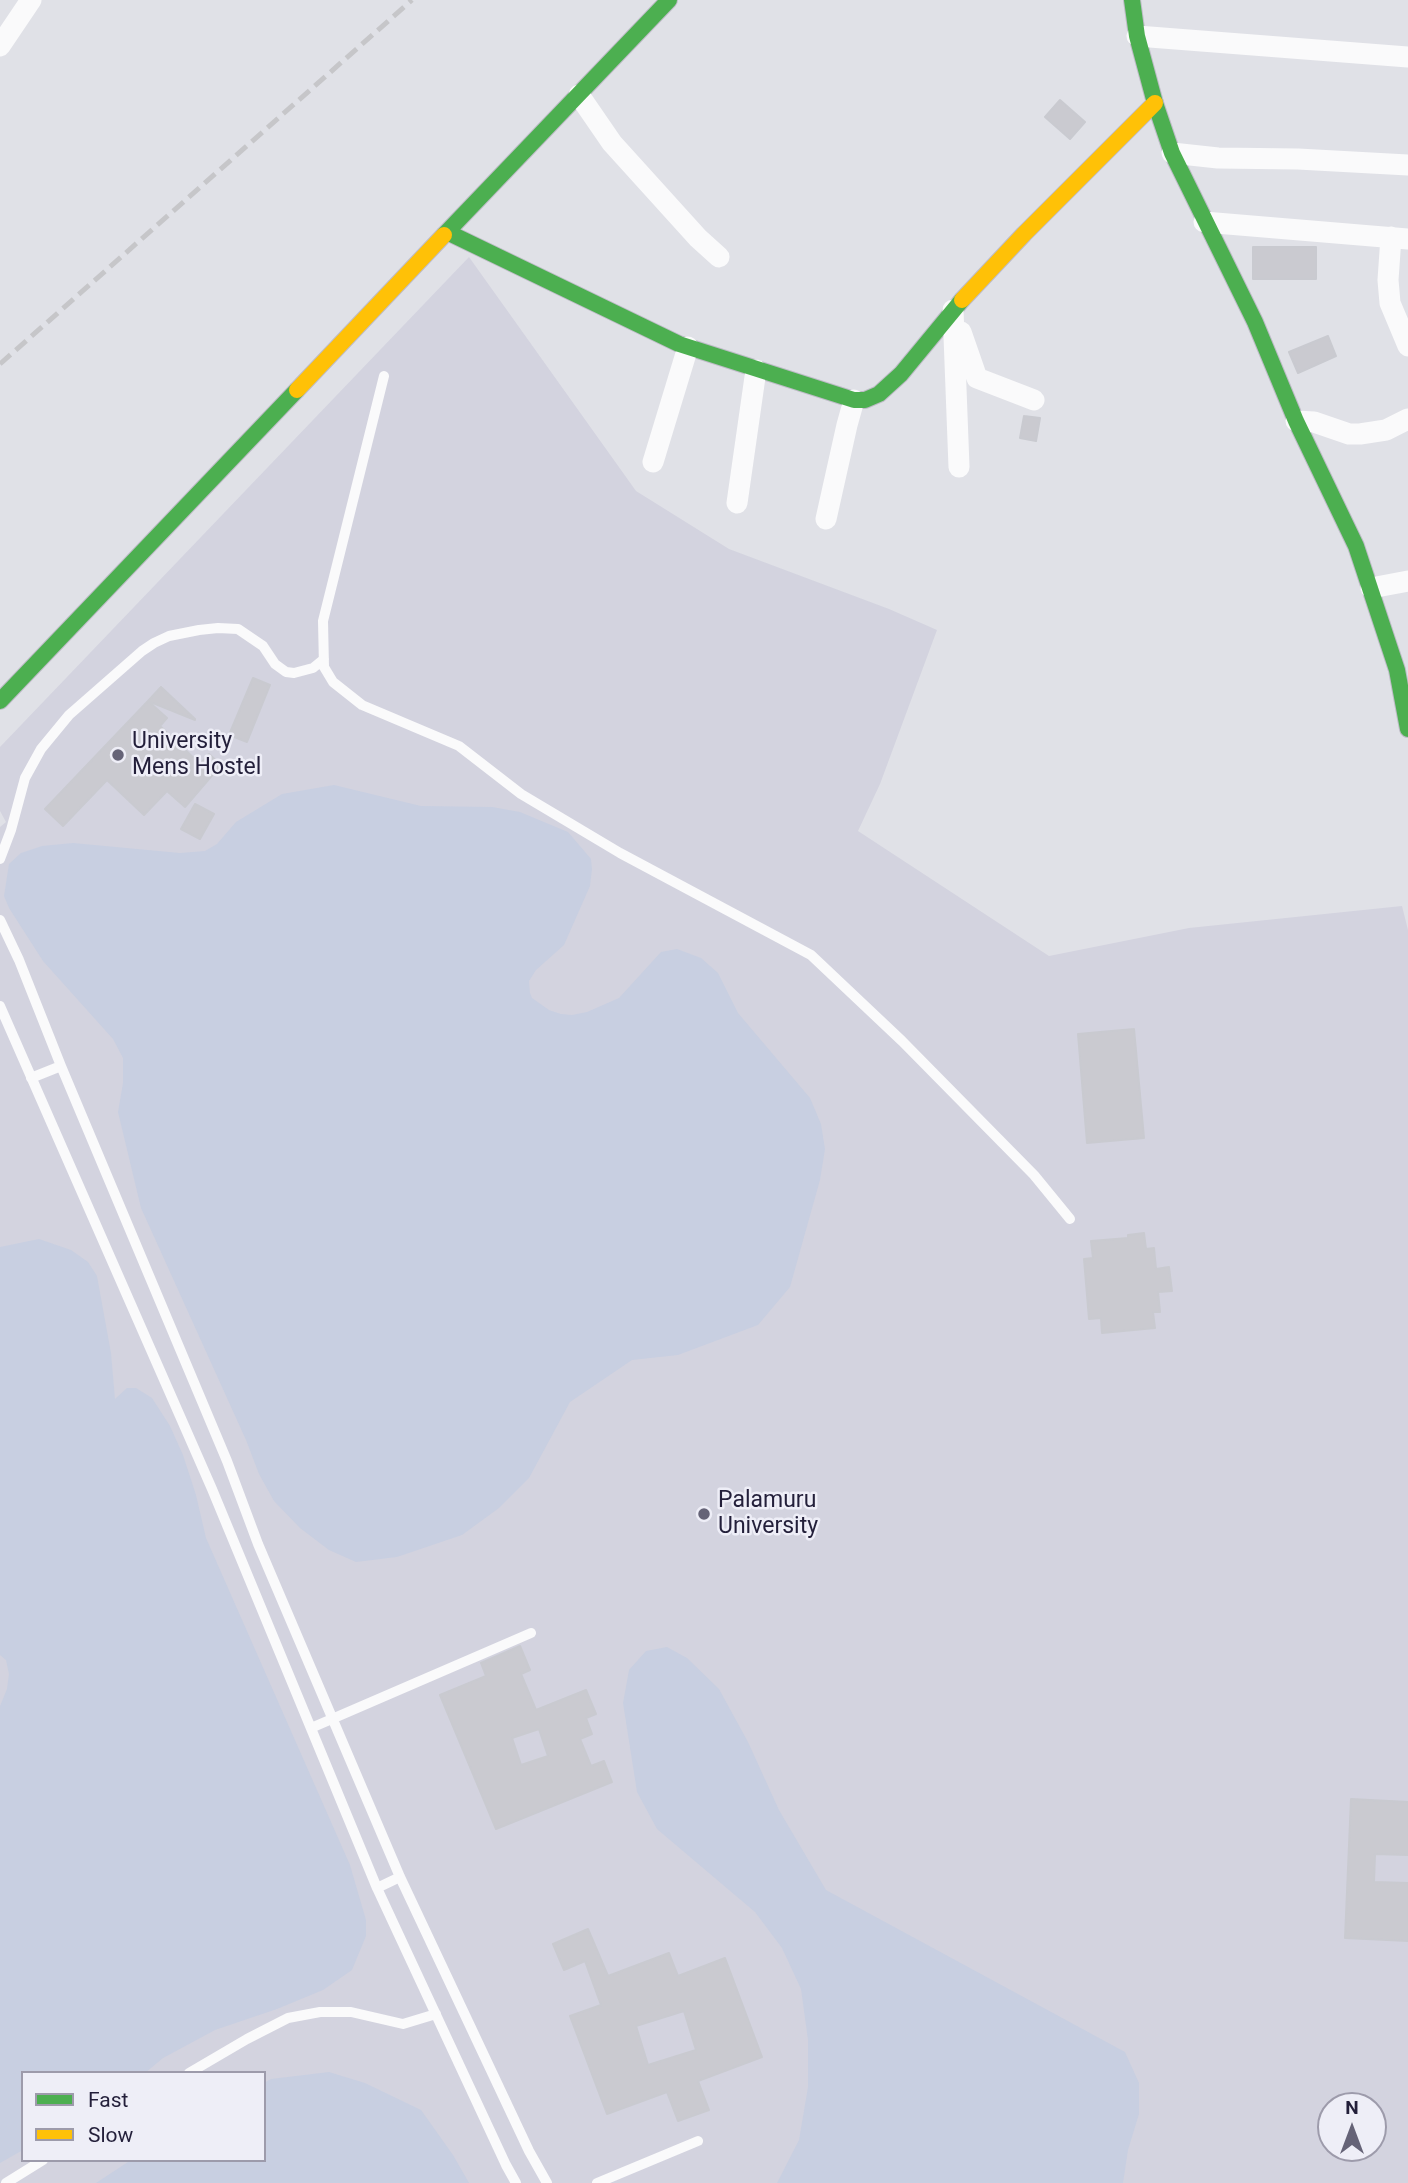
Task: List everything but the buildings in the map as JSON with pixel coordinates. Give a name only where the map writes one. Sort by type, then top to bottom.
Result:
[{"type":"main road","points":[[0,701],[669,0]]},
{"type":"main road","points":[[1132,0],[1137,36],[1172,153],[1255,322],[1296,421],[1356,546],[1403,669],[1408,729]]},
{"type":"main road","points":[[447,232],[688,347],[854,400],[865,400],[879,394],[901,374],[953,310],[1024,234],[1155,103]]},
{"type":"street","points":[[0,46],[31,0]]},
{"type":"street","points":[[1137,36],[1408,57]]},
{"type":"street","points":[[579,95],[612,143],[698,238],[719,257]]},
{"type":"street","points":[[1172,153],[1218,158],[1408,165]]},
{"type":"street","points":[[1204,222],[1399,238],[1388,280],[1390,303],[1408,346]]},
{"type":"street","points":[[953,310],[976,378],[1034,400]]},
{"type":"street","points":[[953,310],[959,467]]},
{"type":"street","points":[[653,462],[688,347]]},
{"type":"street","points":[[737,503],[756,370]]},
{"type":"street","points":[[827,519],[846,425],[854,400]]},
{"type":"street","points":[[1296,421],[1314,422],[1349,434],[1360,434],[1386,430],[1408,419]]},
{"type":"street","points":[[1371,588],[1408,581]]},
{"type":"lane","points":[[384,376],[323,621],[324,667],[334,682],[362,705],[459,746],[532,800],[620,853],[811,955],[902,1041],[1034,1175],[1070,1219]]},
{"type":"lane","points":[[0,859],[11,830],[24,778],[41,749],[69,715],[154,643],[169,636],[199,630],[238,629],[263,646],[275,664],[286,673],[313,668],[324,659]]},
{"type":"lane","points":[[0,920],[228,1461],[258,1544],[400,1877],[529,2151],[547,2183]]},
{"type":"lane","points":[[0,1006],[212,1489],[377,1888],[516,2183]]},
{"type":"lane","points":[[31,1079],[61,1066]]},
{"type":"lane","points":[[311,1728],[531,1633]]},
{"type":"lane","points":[[377,1888],[400,1877]]},
{"type":"lane","points":[[192,2071],[288,2018],[320,2012],[351,2012],[403,2024],[436,2014]]},
{"type":"lane","points":[[597,2183],[698,2141]]},
{"type":"lane","points":[[6,2183],[40,2162]]},
{"type":"shaded area","name":"Palamuru University","points":[[469,257],[636,491],[729,549],[889,609],[937,630],[880,784],[858,831],[1049,956],[1189,928],[1402,906],[1408,930],[1408,2183],[0,2183],[0,827],[6,822],[0,811],[0,747]]},
{"type":"shaded area","points":[[334,785],[421,806],[492,807],[520,812],[568,832],[591,859],[590,886],[564,945],[536,970],[529,981],[532,998],[549,1010],[561,1014],[587,1012],[619,998],[661,952],[677,949],[701,958],[718,973],[738,1013],[810,1098],[821,1124],[825,1149],[820,1180],[790,1287],[758,1325],[678,1355],[632,1360],[570,1402],[529,1478],[499,1508],[462,1535],[397,1557],[356,1562],[329,1550],[300,1528],[274,1501],[259,1474],[141,1208],[118,1112],[123,1083],[123,1058],[113,1039],[43,961],[4,896],[9,864],[21,853],[42,846],[73,843],[180,853],[205,851],[217,844],[236,822],[282,794]]},
{"type":"shaded area","points":[[39,1239],[71,1250],[88,1262],[97,1276],[111,1353],[115,1399],[127,1388],[136,1388],[152,1398],[170,1426],[196,1495],[206,1538],[350,1865],[366,1920],[366,1936],[352,1970],[323,1990],[215,2030],[163,2058],[147,2071],[21,2071],[21,2151],[0,2163],[0,1706],[7,1689],[9,1674],[6,1660],[0,1655],[0,1247]]},
{"type":"shaded area","points":[[667,1647],[687,1658],[719,1689],[748,1742],[779,1810],[826,1890],[1125,2052],[1139,2083],[1139,2114],[1128,2150],[1123,2183],[777,2183],[799,2140],[808,2087],[808,2040],[801,1989],[782,1948],[755,1912],[657,1829],[637,1792],[623,1703],[629,1670],[646,1651]]},
{"type":"shaded area","points":[[329,2072],[365,2083],[421,2110],[469,2183],[96,2183],[128,2162],[266,2162],[266,2082]]},
{"type":"railway","points":[[0,364],[412,0]]},
{"type":"traffic: fast","points":[[444,235],[669,0]]},
{"type":"traffic: fast","points":[[1132,0],[1137,36],[1172,153],[1255,322],[1296,421],[1356,546],[1397,670],[1408,729]]},
{"type":"traffic: fast","points":[[447,232],[679,344],[854,400],[865,400],[879,394],[901,374],[962,300]]},
{"type":"traffic: fast","points":[[0,701],[297,390]]},
{"type":"traffic: slow","points":[[962,300],[1155,103]]},
{"type":"traffic: slow","points":[[297,390],[444,235]]},
{"type":"place","name":"University Mens Hostel","points":[[118,755]]},
{"type":"place","name":"Palamuru University","points":[[704,1514]]}]
